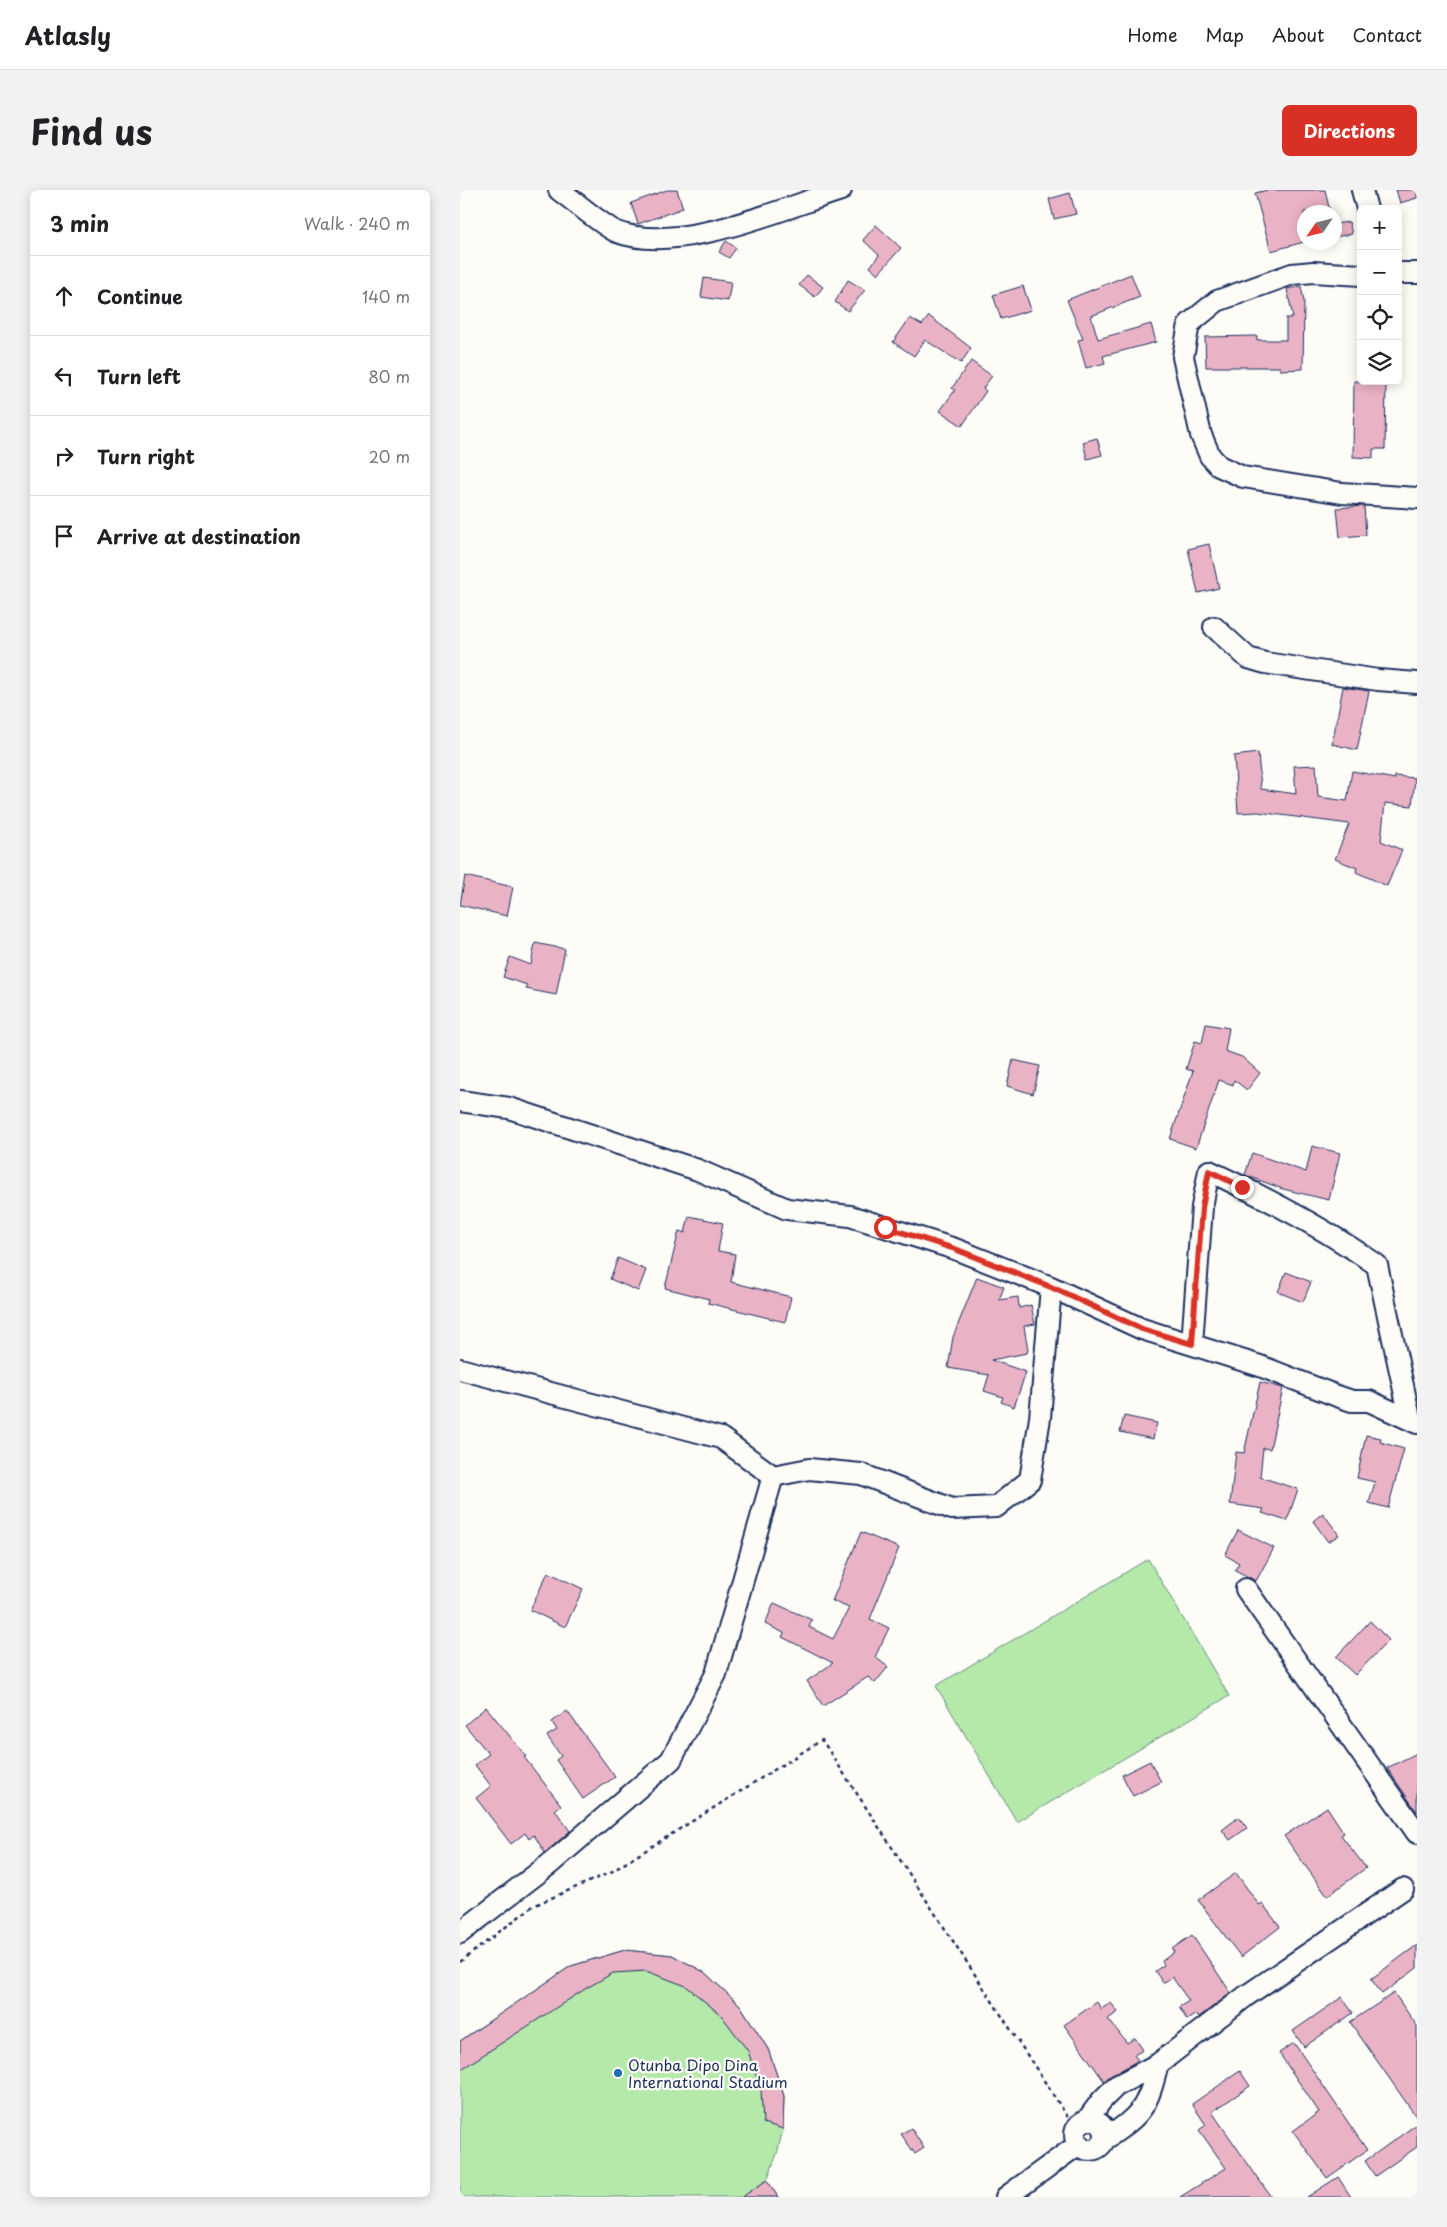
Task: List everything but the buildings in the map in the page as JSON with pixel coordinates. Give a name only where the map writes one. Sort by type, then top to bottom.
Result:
[{"type":"street","points":[[559,190],[617,232],[660,240],[724,228],[841,190]]},
{"type":"street","points":[[1362,190],[1365,205]]},
{"type":"street","points":[[1357,275],[1313,272],[1292,274],[1217,301],[1189,324],[1183,357],[1201,435],[1210,456],[1219,466],[1243,478],[1278,481],[1342,493],[1417,498]]},
{"type":"street","points":[[1214,627],[1248,658],[1266,663],[1378,680],[1417,682]]},
{"type":"street","points":[[460,1101],[509,1108],[698,1170],[787,1209],[850,1216],[955,1249],[1051,1287],[1142,1329],[1260,1366],[1352,1401],[1369,1401],[1413,1421]]},
{"type":"street","points":[[1192,1344],[1202,1208],[1209,1171],[1259,1194],[1354,1249],[1377,1265],[1413,1421]]},
{"type":"street","points":[[460,1368],[721,1438],[773,1476],[809,1469],[861,1474],[952,1509],[996,1507],[1030,1480],[1040,1418],[1051,1287]]},
{"type":"street","points":[[460,1933],[551,1863],[671,1760],[716,1674],[773,1476]]},
{"type":"street","points":[[1246,1589],[1417,1833]]},
{"type":"street","points":[[1006,2197],[1081,2132],[1102,2100],[1116,2086],[1158,2064],[1246,1996],[1403,1889]]},
{"type":"street","points":[[1081,2132],[1093,2149],[1097,2148],[1104,2140],[1128,2123],[1150,2097],[1158,2064]]},
{"type":"path","points":[[460,1962],[533,1906],[611,1872],[822,1740],[1081,2132]]},
{"type":"green space","points":[[1148,1559],[1229,1696],[1017,1822],[936,1686]]},
{"type":"green space","name":"Otunba Dipo Dina International Stadium","points":[[625,1950],[672,1955],[704,1972],[740,2005],[768,2049],[784,2096],[783,2129],[777,2154],[767,2180],[778,2197],[460,2197],[460,2041],[571,1966]]},
{"type":"place","name":"Otunba Dipo Dina International Stadium","points":[[618,2073]]},
{"type":"route","points":[[885,1227],[955,1249],[1021,1277],[1051,1287],[1142,1329],[1192,1344],[1202,1208],[1209,1171],[1242,1187]]}]
